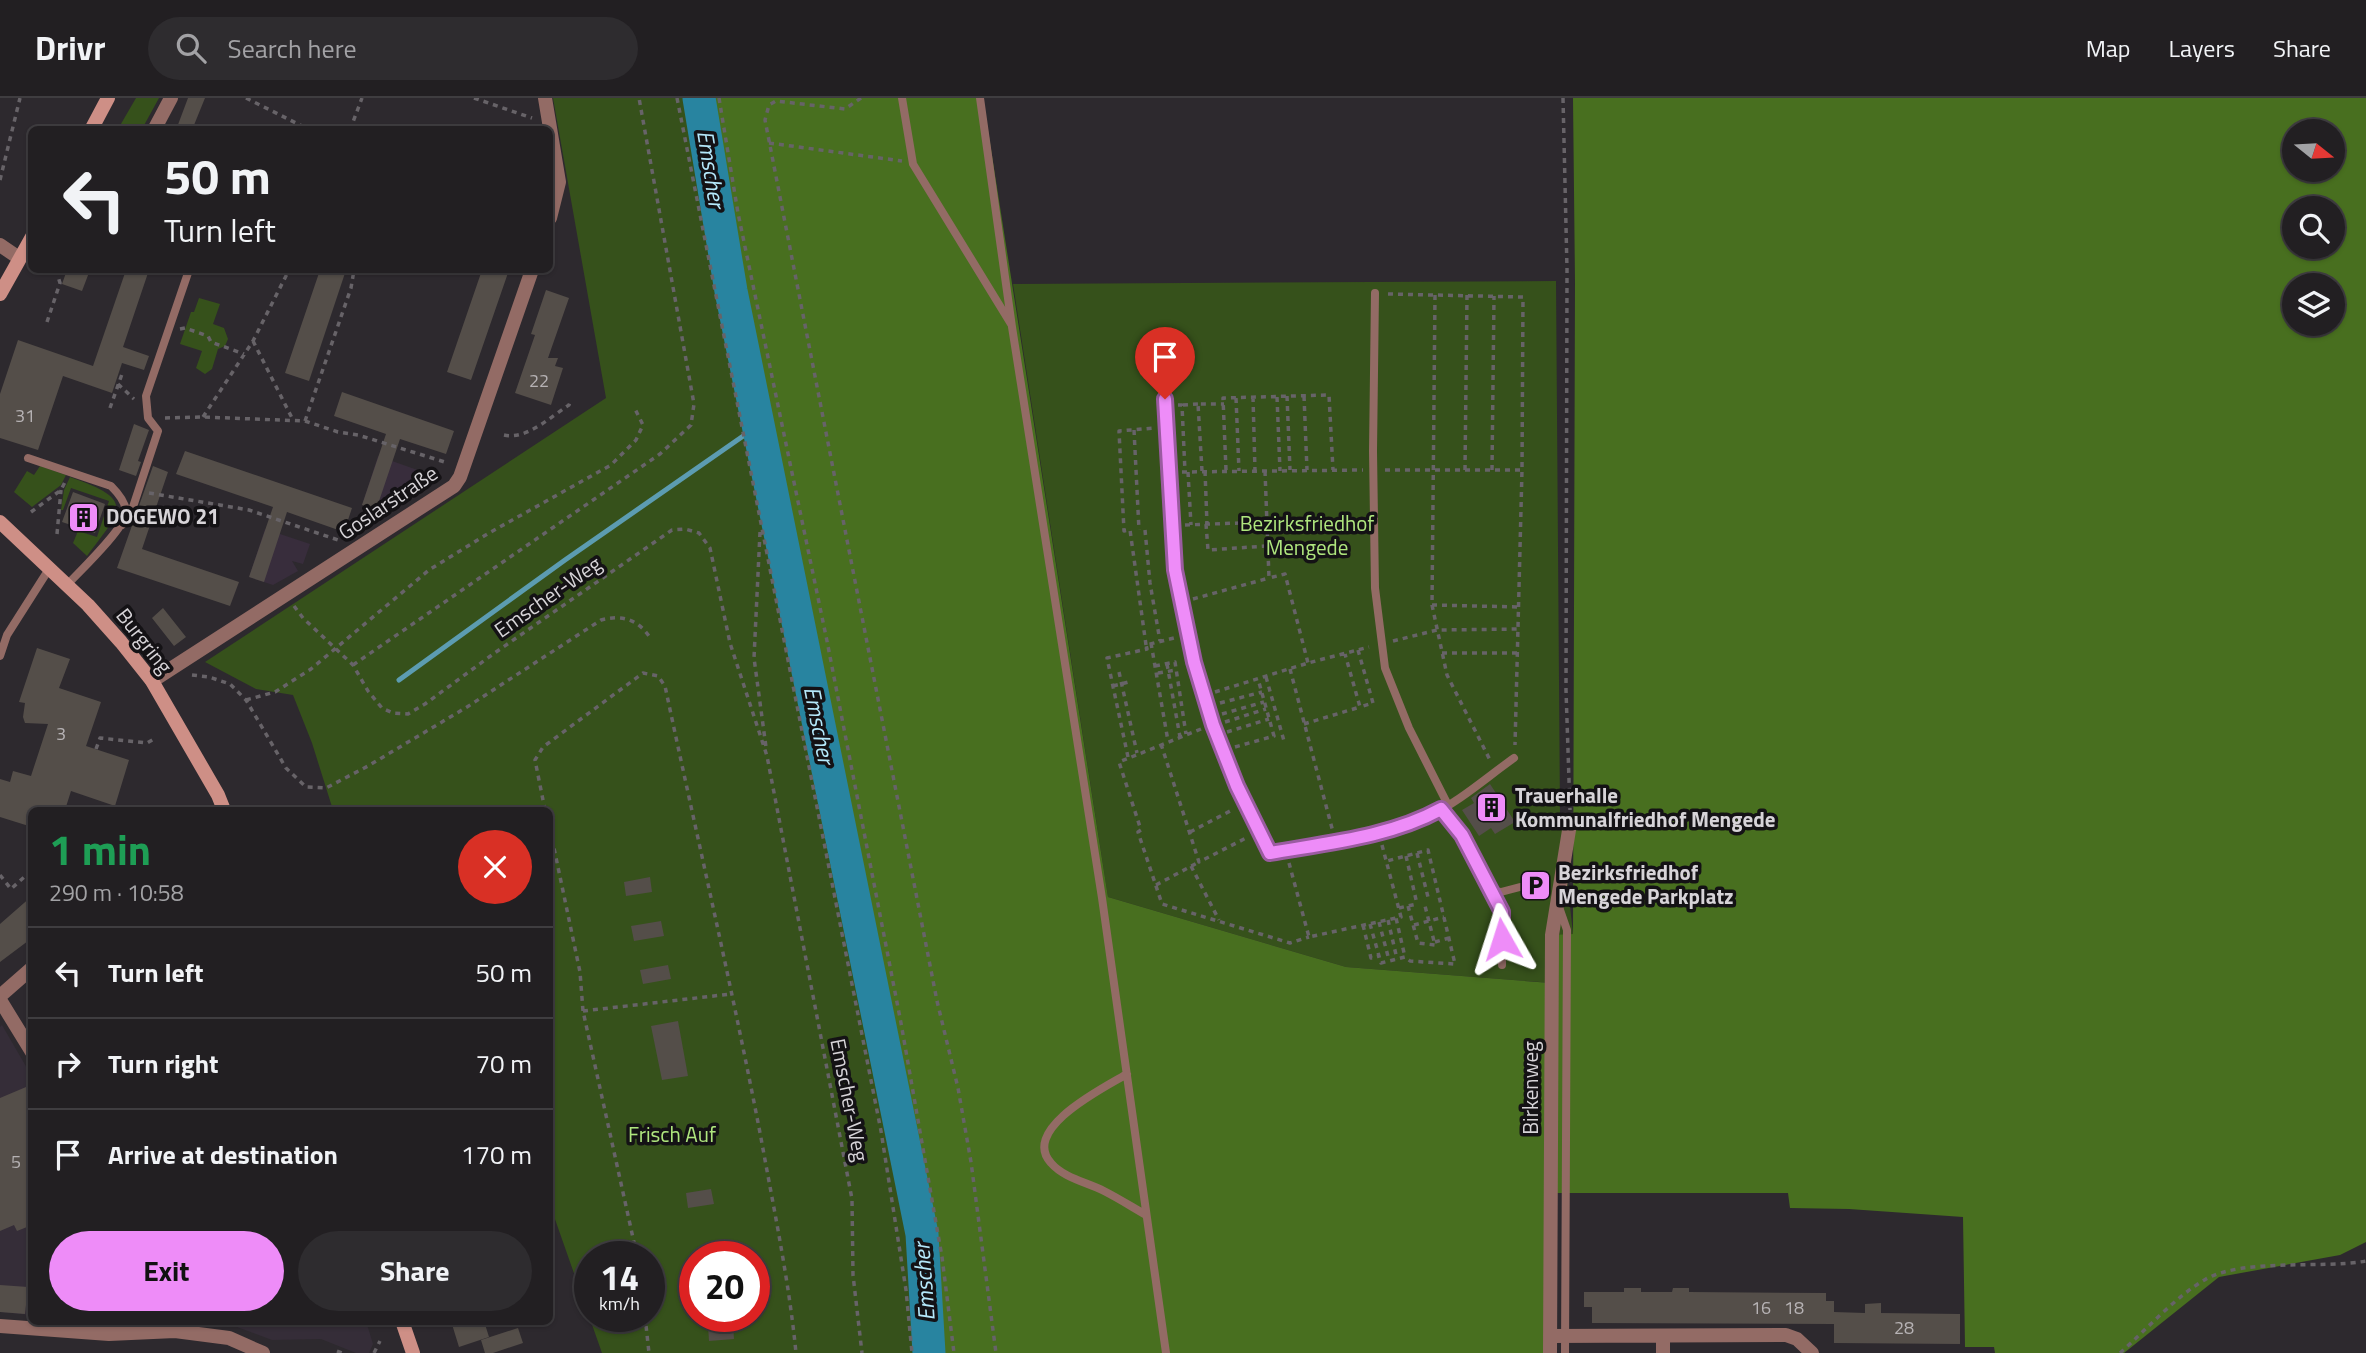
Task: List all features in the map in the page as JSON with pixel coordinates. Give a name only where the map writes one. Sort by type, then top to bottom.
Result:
[{"type":"main road","points":[[93,126],[108,98]]},
{"type":"main road","points":[[0,294],[28,243]]},
{"type":"main road","name":"Burgring","points":[[0,522],[67,585],[121,642],[152,681],[222,807]]},
{"type":"main road","points":[[403,1325],[413,1353]]},
{"type":"street","points":[[156,126],[171,98]]},
{"type":"street","points":[[545,98],[550,124]]},
{"type":"street","points":[[553,143],[559,181],[553,206]]},
{"type":"street","points":[[0,245],[19,258]]},
{"type":"street","name":"Goslarstraße","points":[[152,681],[446,492],[460,477],[531,273]]},
{"type":"street","name":"Birkenweg","points":[[1550,1353],[1557,1336],[1552,935],[1570,824]]},
{"type":"street","points":[[28,972],[0,998],[28,1045]]},
{"type":"street","points":[[0,1326],[175,1331],[229,1339],[263,1353]]},
{"type":"street","points":[[1557,1336],[1786,1335],[1797,1339],[1812,1353]]},
{"type":"street","points":[[1663,1336],[1663,1353]]},
{"type":"lane","points":[[902,98],[913,164],[1012,327]]},
{"type":"lane","points":[[980,98],[1012,327],[1059,617],[1127,1074],[1166,1353]]},
{"type":"lane","points":[[67,585],[131,513],[158,431],[148,418],[146,396],[188,273]]},
{"type":"lane","points":[[1376,293],[1373,470],[1375,588],[1385,668],[1409,729],[1445,807],[1502,912],[1502,965]]},
{"type":"lane","points":[[1165,399],[1173,526],[1181,603],[1188,635],[1217,735],[1245,803],[1270,853],[1379,833],[1416,821],[1445,807],[1514,758]]},
{"type":"lane","points":[[28,458],[111,486],[120,495],[127,511],[122,525]]},
{"type":"lane","points":[[0,656],[7,635],[49,569]]},
{"type":"lane","points":[[1492,891],[1501,892],[1520,887]]},
{"type":"lane","points":[[1127,1074],[1055,1121],[1046,1137],[1046,1155],[1051,1163],[1066,1175],[1105,1191],[1146,1215]]},
{"type":"lane","points":[[1557,1336],[1565,1353]]},
{"type":"path","points":[[0,180],[20,98]]},
{"type":"path","points":[[246,98],[302,126]]},
{"type":"path","points":[[352,126],[362,98]]},
{"type":"path","points":[[474,98],[550,124]]},
{"type":"path","points":[[353,665],[660,454],[691,425],[694,404],[639,98]]},
{"type":"path","points":[[677,98],[881,1131],[903,1268],[911,1353]]},
{"type":"path","points":[[719,98],[738,213],[827,641],[901,1023],[940,1246],[954,1353]]},
{"type":"path","points":[[861,98],[845,109],[776,101],[769,105],[765,120],[937,1001],[958,1088],[971,1162],[996,1353]]},
{"type":"path","points":[[1563,98],[1567,269],[1566,690],[1570,824]]},
{"type":"path","points":[[769,143],[886,157],[913,164]]},
{"type":"path","points":[[47,322],[60,283],[56,273]]},
{"type":"path","points":[[203,417],[253,341],[287,273]]},
{"type":"path","points":[[305,421],[351,288],[354,273]]},
{"type":"path","points":[[1376,293],[1523,297],[1520,607],[1514,758]]},
{"type":"path","points":[[1435,295],[1432,605],[1447,675],[1496,771]]},
{"type":"path","points":[[1465,470],[1466,295]]},
{"type":"path","points":[[1492,470],[1494,296]]},
{"type":"path","points":[[169,328],[185,328],[208,336],[211,342],[244,354]]},
{"type":"path","points":[[253,341],[293,421]]},
{"type":"path","points":[[110,408],[122,374]]},
{"type":"path","points":[[118,384],[134,399],[135,406]]},
{"type":"path","points":[[1226,471],[1223,398],[1329,395],[1333,470]]},
{"type":"path","points":[[1287,396],[1290,470]]},
{"type":"path","points":[[1304,396],[1307,470]]},
{"type":"path","points":[[1254,397],[1255,471]]},
{"type":"path","points":[[1277,397],[1280,471]]},
{"type":"path","points":[[1236,398],[1239,471]]},
{"type":"path","points":[[504,435],[523,435],[569,405],[571,399]]},
{"type":"path","points":[[1198,404],[1208,550],[1266,546]]},
{"type":"path","points":[[1182,405],[1224,404]]},
{"type":"path","points":[[246,699],[275,692],[311,669],[429,570],[611,465],[636,440],[643,425],[635,409]]},
{"type":"path","points":[[148,418],[305,421],[463,468]]},
{"type":"path","points":[[1160,641],[1150,583],[1145,530],[1124,531],[1119,431],[1167,428]]},
{"type":"path","points":[[1135,430],[1139,530]]},
{"type":"path","points":[[1265,470],[1269,578]]},
{"type":"path","points":[[1170,472],[1522,470]]},
{"type":"path","points":[[57,534],[61,490],[70,472]]},
{"type":"path","points":[[1188,472],[1191,525]]},
{"type":"path","points":[[31,512],[61,490]]},
{"type":"path","points":[[139,490],[249,510],[360,548]]},
{"type":"path","points":[[1173,526],[1266,522]]},
{"type":"path","points":[[760,525],[754,658],[767,756]]},
{"type":"path","name":"Emscher-Weg","points":[[287,595],[303,618],[353,665],[368,691],[382,708],[393,713],[408,714],[672,530],[685,529],[699,533],[710,548],[730,643],[767,756],[852,1199],[853,1275],[862,1353]]},
{"type":"path","points":[[1130,530],[1168,741]]},
{"type":"path","points":[[1181,603],[1285,574],[1308,663]]},
{"type":"path","points":[[1432,605],[1520,607]]},
{"type":"path","points":[[166,673],[209,677],[230,684],[246,699],[286,768],[306,787],[326,788],[456,713],[601,620],[614,616],[627,618],[644,628],[651,639]]},
{"type":"path","points":[[1204,696],[1308,663],[1437,630],[1519,629]]},
{"type":"path","points":[[1128,757],[1107,659],[1147,649],[1149,644],[1188,635]]},
{"type":"path","points":[[1304,724],[1373,703],[1358,650]]},
{"type":"path","points":[[1442,653],[1519,653]]},
{"type":"path","points":[[1344,654],[1360,707]]},
{"type":"path","points":[[1155,666],[1175,662],[1186,734]]},
{"type":"path","points":[[1167,664],[1180,737]]},
{"type":"path","points":[[1290,669],[1335,841]]},
{"type":"path","points":[[1157,673],[1176,670]]},
{"type":"path","points":[[1119,672],[1136,753]]},
{"type":"path","points":[[544,807],[535,760],[543,747],[643,673],[658,676],[665,686],[732,994],[781,1246],[796,1353]]},
{"type":"path","points":[[1266,677],[1284,741]]},
{"type":"path","points":[[1223,750],[1274,736],[1258,679]]},
{"type":"path","points":[[1113,686],[1132,681]]},
{"type":"path","points":[[1207,707],[1262,692]]},
{"type":"path","points":[[1264,702],[1212,721],[1119,762],[1142,830],[1138,832],[1162,904],[1290,943],[1401,917],[1379,833]]},
{"type":"path","points":[[1212,721],[1266,709]]},
{"type":"path","points":[[1217,735],[1269,719]]},
{"type":"path","points":[[96,749],[100,737],[147,743],[154,739]]},
{"type":"path","points":[[1161,744],[1199,862]]},
{"type":"path","points":[[1190,832],[1245,803]]},
{"type":"path","points":[[1156,885],[1259,831]]},
{"type":"path","points":[[553,843],[580,972],[583,1011],[634,1241]]},
{"type":"path","points":[[1286,850],[1310,937]]},
{"type":"path","points":[[1387,861],[1428,850],[1455,964],[1410,961],[1405,957],[1396,918]]},
{"type":"path","points":[[1417,853],[1434,942]]},
{"type":"path","points":[[1406,856],[1417,904]]},
{"type":"path","points":[[1191,866],[1220,922]]},
{"type":"path","points":[[0,875],[11,889],[28,874]]},
{"type":"path","points":[[1399,908],[1440,898]]},
{"type":"path","points":[[1408,906],[1418,943],[1435,945],[1434,942],[1450,938]]},
{"type":"path","points":[[1413,925],[1444,917]]},
{"type":"path","points":[[1388,920],[1397,959]]},
{"type":"path","points":[[1379,922],[1389,961]]},
{"type":"path","points":[[1370,924],[1381,963],[1405,957]]},
{"type":"path","points":[[1363,925],[1371,958],[1379,956]]},
{"type":"path","points":[[583,1011],[732,994]]},
{"type":"path","points":[[2120,1353],[2169,1308],[2207,1279],[2240,1269],[2366,1261]]},
{"type":"path","points":[[647,1332],[649,1353]]},
{"type":"path","points":[[374,1353],[380,1341]]},
{"type":"shaded area","points":[[378,456],[423,472],[417,492],[406,488],[401,503],[385,512],[362,505]]},
{"type":"shaded area","points":[[265,529],[310,544],[303,564],[292,561],[298,571],[273,585],[249,577]]},
{"type":"shaded area","points":[[2,1025],[28,1070],[28,1315],[0,1312]]},
{"type":"shaded area","points":[[235,1325],[367,1325],[373,1344],[369,1353],[356,1353],[321,1339],[272,1340]]},
{"type":"green space","points":[[136,98],[159,98],[144,126],[120,126]]},
{"type":"green space","name":"Frisch Auf","points":[[553,98],[699,98],[731,291],[922,1234],[927,1321],[925,1353],[602,1353],[595,1332],[665,1332],[665,1241],[574,1241],[574,1273],[553,1214],[553,807],[332,807],[312,743],[293,695],[256,689],[205,662],[606,398]]},
{"type":"green space","points":[[699,98],[983,98],[1108,897],[1346,967],[1551,983],[1552,935],[1573,934],[1573,98],[2366,98],[2366,1242],[2340,1255],[2219,1277],[2124,1353],[1995,1353],[1994,1347],[1965,1347],[1963,1217],[1790,1208],[1788,1193],[1552,1193],[1549,1353],[929,1353],[922,1234],[731,291]]},
{"type":"green space","name":"Bezirksfriedhof Mengede","points":[[1556,281],[1560,813],[1573,934],[1552,983],[1346,967],[1108,897],[1013,284]]},
{"type":"green space","points":[[199,298],[220,304],[213,324],[224,328],[228,339],[225,346],[218,349],[212,369],[205,374],[196,368],[202,351],[180,344]]},
{"type":"green space","points":[[40,466],[66,475],[61,485],[32,507],[14,492],[27,471],[34,475]]},
{"type":"green space","points":[[70,477],[105,492],[114,500],[116,508],[108,527],[87,556],[73,543],[78,531],[97,537],[109,501],[71,488],[61,510],[64,490]]},
{"type":"building","points":[[188,98],[205,98],[194,126],[178,126]]},
{"type":"building","points":[[66,273],[89,273],[82,291],[62,284]]},
{"type":"building","points":[[125,273],[148,273],[123,347],[149,356],[144,370],[122,363],[112,393],[63,376],[38,450],[0,438],[0,394],[18,340],[93,366]]},
{"type":"building","points":[[319,273],[345,273],[309,381],[285,373]]},
{"type":"building","points":[[481,273],[508,273],[471,380],[447,372]]},
{"type":"building","points":[[546,290],[569,298],[548,358],[558,358],[555,366],[563,368],[551,405],[515,393],[535,335],[531,334]]},
{"type":"building","points":[[342,392],[454,431],[446,454],[400,439],[376,510],[362,505],[386,434],[334,416]]},
{"type":"building","points":[[134,424],[149,430],[138,461],[141,462],[136,476],[119,470]]},
{"type":"building","points":[[185,451],[352,508],[344,532],[287,512],[264,582],[249,577],[273,507],[176,474]]},
{"type":"building","points":[[153,466],[168,472],[142,549],[239,582],[230,606],[117,568]]},
{"type":"building","name":"DOGEWO 21","points":[[73,492],[105,504],[95,533],[62,522]]},
{"type":"building","points":[[163,608],[186,637],[174,646],[152,618]]},
{"type":"building","points":[[37,648],[70,659],[59,688],[101,702],[86,746],[129,760],[115,806],[71,791],[66,807],[28,807],[28,826],[0,817],[0,779],[10,782],[13,771],[31,776],[48,724],[25,723],[25,703],[19,702]]},
{"type":"building","name":"Trauerhalle Kommunalfriedhof Mengede","points":[[1490,784],[1515,822],[1495,834],[1491,828],[1479,836],[1462,810],[1474,803],[1471,798]]},
{"type":"building","points":[[650,877],[652,892],[626,896],[624,882]]},
{"type":"building","points":[[28,900],[28,941],[0,962],[0,924]]},
{"type":"building","points":[[661,921],[664,936],[634,941],[631,926]]},
{"type":"building","points":[[668,965],[671,979],[643,984],[640,970]]},
{"type":"building","points":[[678,1021],[688,1076],[662,1080],[651,1026]]},
{"type":"building","points":[[26,1087],[28,1091],[28,1227],[17,1231],[14,1225],[0,1231],[0,1098]]},
{"type":"building","points":[[711,1189],[714,1204],[688,1208],[686,1193]]},
{"type":"building","points":[[0,1285],[28,1287],[25,1314],[0,1312]]},
{"type":"building","points":[[1624,1288],[1641,1288],[1641,1292],[1672,1292],[1673,1288],[1689,1288],[1689,1292],[1826,1293],[1826,1301],[1834,1301],[1834,1312],[1865,1313],[1865,1304],[1881,1303],[1881,1313],[1960,1314],[1960,1344],[1834,1343],[1834,1324],[1592,1323],[1592,1307],[1584,1307],[1584,1292],[1624,1292]]},
{"type":"building","points":[[452,1325],[485,1325],[489,1337],[459,1347]]},
{"type":"building","points":[[518,1328],[523,1343],[485,1353],[481,1340]]},
{"type":"building","points":[[708,1332],[734,1332],[734,1339],[709,1341]]},
{"type":"waterway","name":"Emscher","points":[[699,98],[731,291],[922,1234],[929,1353]]},
{"type":"waterway","points":[[399,680],[759,425]]},
{"type":"place","name":"DOGEWO 21","points":[[83,517]]},
{"type":"place","name":"Trauerhalle Kommunalfriedhof Mengede","points":[[1492,808]]},
{"type":"place","name":"Bezirksfriedhof Mengede Parkplatz","points":[[1535,885]]},
{"type":"route","points":[[1165,399],[1175,570],[1194,662],[1213,725],[1237,786],[1270,853],[1379,833],[1430,816],[1441,809],[1462,835],[1502,912],[1502,939]]}]
